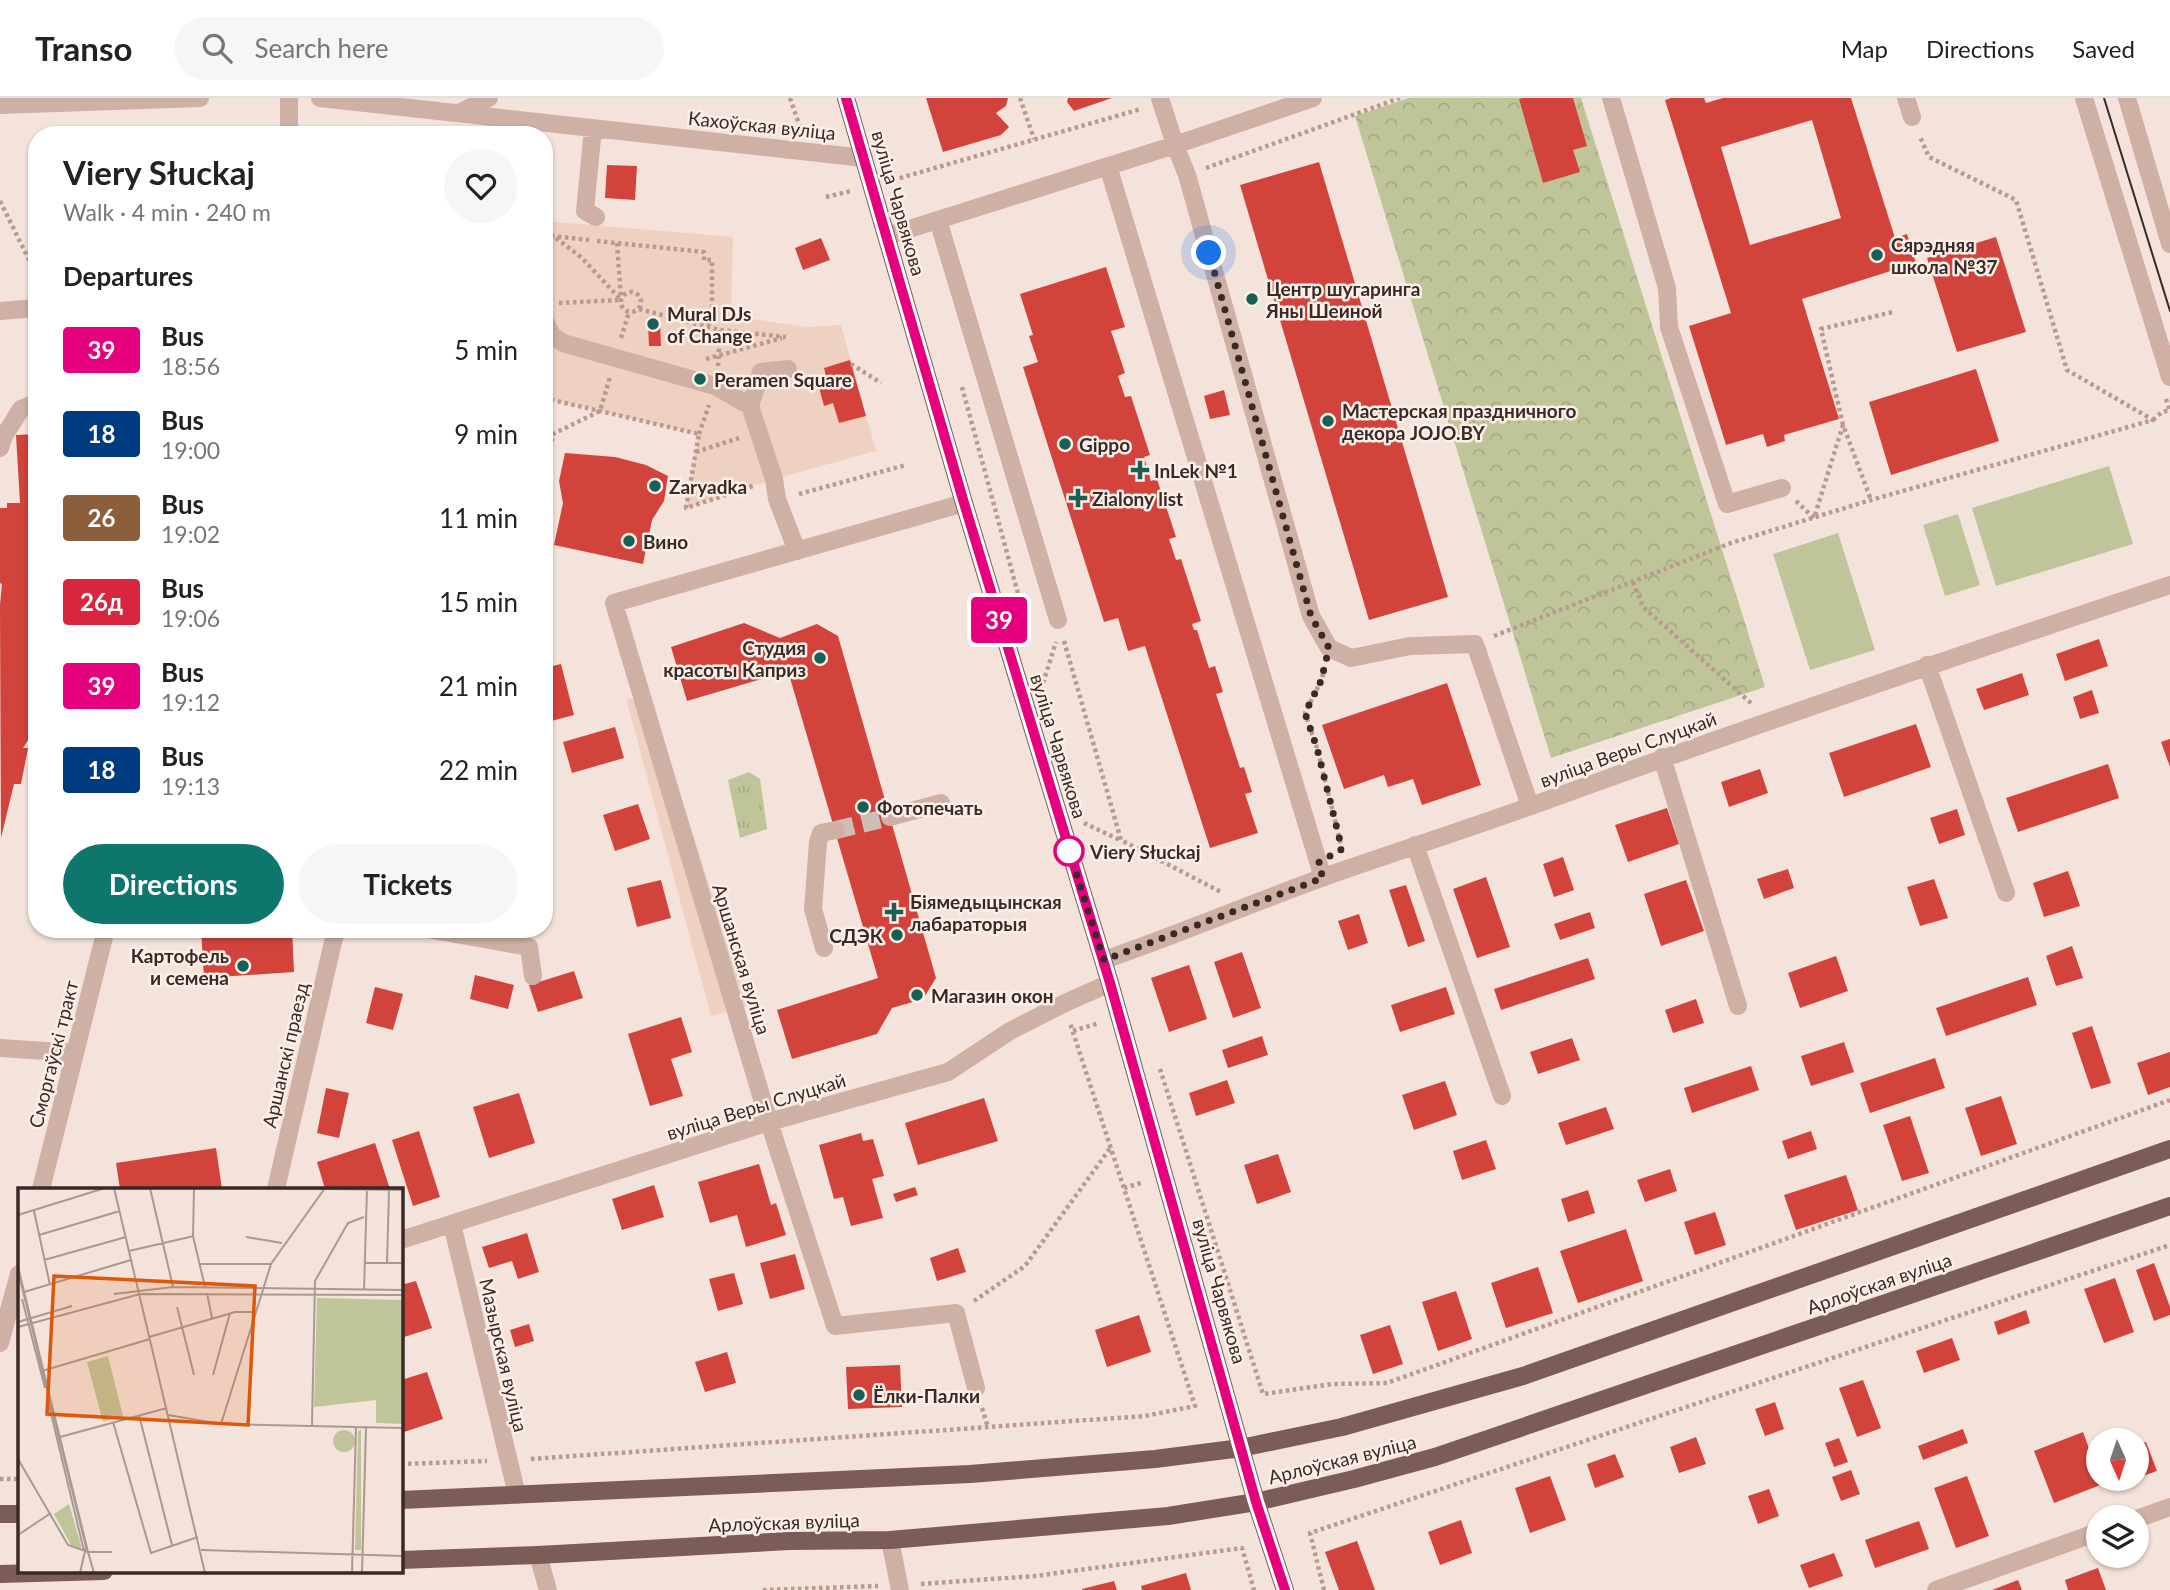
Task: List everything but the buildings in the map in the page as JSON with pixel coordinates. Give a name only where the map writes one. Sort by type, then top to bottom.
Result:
[{"type":"main road","name":"вуліца Чарвякова","points":[[846,98],[964,503],[1104,960],[1256,1502],[1285,1590]]},
{"type":"main road","name":"Арлоўская вуліца","points":[[402,1500],[970,1474],[1155,1459],[1241,1448],[1342,1427],[1523,1376],[2170,1149]]},
{"type":"main road","name":"Арлоўская вуліца","points":[[402,1560],[789,1541],[890,1540],[1168,1516],[1256,1502],[1435,1457],[2170,1206]]},
{"type":"main road","points":[[0,1514],[18,1514]]},
{"type":"main road","points":[[0,1574],[69,1572]]},
{"type":"street","points":[[0,105],[200,98]]},
{"type":"street","points":[[289,98],[289,126]]},
{"type":"street","name":"Кахоўская вуліца","points":[[320,98],[458,113],[527,126]]},
{"type":"street","points":[[458,113],[489,98]]},
{"type":"street","points":[[887,236],[1175,145],[1313,98]]},
{"type":"street","points":[[1611,98],[1667,288],[1670,327],[1727,504],[1782,488]]},
{"type":"street","points":[[1906,98],[1912,117]]},
{"type":"street","points":[[2084,98],[2170,377]]},
{"type":"street","points":[[2127,98],[2170,244]]},
{"type":"street","points":[[1161,101],[1187,175],[1311,616],[1329,648],[1351,657],[1410,646],[1475,644],[1530,806]]},
{"type":"street","points":[[593,128],[585,211],[596,217]]},
{"type":"street","name":"Кахоўская вуліца","points":[[553,129],[593,128],[864,158]]},
{"type":"street","points":[[1108,166],[1321,870]]},
{"type":"street","points":[[938,220],[1059,624]]},
{"type":"street","points":[[0,311],[28,309]]},
{"type":"street","points":[[553,337],[556,340],[615,359],[715,386],[750,406],[774,479],[777,499],[797,551],[964,503]]},
{"type":"street","points":[[750,406],[761,372],[788,369]]},
{"type":"street","points":[[0,448],[21,408],[28,406]]},
{"type":"street","name":"Аршанская вуліца","points":[[797,551],[614,603],[769,1122],[835,1326],[956,1313]]},
{"type":"street","name":"вуліца Веры Слуцкай","points":[[1104,960],[1321,870],[1415,845],[1927,665],[2170,584]]},
{"type":"street","points":[[1927,665],[2006,893]]},
{"type":"street","points":[[1662,757],[1738,1006]]},
{"type":"street","points":[[890,817],[941,803]]},
{"type":"street","points":[[824,948],[813,909],[818,842],[821,833],[836,830]]},
{"type":"street","points":[[1415,845],[1502,1096]]},
{"type":"street","name":"Сморгаўскі тракт","points":[[41,1188],[104,938]]},
{"type":"street","name":"Аршанскі праезд","points":[[276,1188],[334,938]]},
{"type":"street","points":[[478,938],[529,947],[533,976]]},
{"type":"street","name":"вуліца Веры Слуцкай","points":[[402,1240],[769,1122],[948,1072],[1010,1031],[1110,983]]},
{"type":"street","points":[[0,1048],[75,1053]]},
{"type":"street","name":"Мазырская вуліца","points":[[452,1224],[517,1495]]},
{"type":"street","points":[[0,1343],[15,1311],[18,1283]]},
{"type":"street","points":[[956,1313],[975,1388]]},
{"type":"street","points":[[2149,1515],[2170,1507]]},
{"type":"street","points":[[1936,1590],[2086,1536]]},
{"type":"street","points":[[890,1540],[900,1588]]},
{"type":"street","points":[[538,1555],[548,1590]]},
{"type":"path","points":[[790,98],[799,127]]},
{"type":"path","points":[[1020,98],[1034,139]]},
{"type":"path","points":[[1187,175],[1400,98]]},
{"type":"path","points":[[901,177],[1161,101]]},
{"type":"path","points":[[1912,117],[1929,157],[2016,200],[2067,370],[2153,420]]},
{"type":"path","points":[[0,201],[28,258]]},
{"type":"path","points":[[554,236],[704,252],[704,260],[712,260],[712,317],[709,316],[709,327]]},
{"type":"path","points":[[554,236],[582,258],[621,300]]},
{"type":"path","points":[[617,243],[623,309],[629,312],[639,309],[709,327],[786,337],[695,362]]},
{"type":"path","points":[[621,300],[624,294],[634,292],[641,299],[639,309]]},
{"type":"path","points":[[556,303],[621,300]]},
{"type":"path","points":[[553,439],[554,434],[600,411],[629,312]]},
{"type":"path","points":[[1871,500],[1843,425],[1821,329],[1893,312]]},
{"type":"path","points":[[851,364],[881,383]]},
{"type":"path","points":[[959,377],[1021,602]]},
{"type":"path","points":[[553,400],[699,434],[686,508],[774,479]]},
{"type":"path","points":[[1475,644],[1731,543],[1871,500],[2153,420],[2162,412],[2170,410]]},
{"type":"path","points":[[1814,518],[1843,425]]},
{"type":"path","points":[[696,452],[760,431]]},
{"type":"path","points":[[754,486],[757,495],[777,499],[906,465]]},
{"type":"path","points":[[1782,488],[1814,518]]},
{"type":"path","points":[[1633,582],[1643,607],[1772,721]]},
{"type":"path","points":[[1059,624],[1121,840]]},
{"type":"path","points":[[1042,682],[1056,642]]},
{"type":"path","points":[[1321,870],[1342,849],[1317,748],[1305,713],[1321,681],[1329,648]]},
{"type":"path","points":[[1039,668],[1045,694]]},
{"type":"path","points":[[1083,833],[1079,820],[1228,896]]},
{"type":"path","points":[[402,1464],[507,1460],[1145,1416],[1195,1406],[1065,1003]]},
{"type":"path","points":[[1158,1062],[1263,1394],[1332,1384],[1387,1383],[2170,1100]]},
{"type":"path","points":[[956,1313],[1025,1266],[1111,1147]]},
{"type":"path","points":[[1324,1590],[1310,1532],[2170,1245]]},
{"type":"path","points":[[0,1479],[18,1479]]},
{"type":"path","points":[[763,1590],[900,1588],[1035,1576],[1242,1548],[1254,1590]]},
{"type":"green space","points":[[1409,98],[1581,98],[1765,687],[1551,758],[1355,116]]},
{"type":"green space","points":[[2109,466],[2133,544],[1996,586],[1972,508]]},
{"type":"green space","points":[[1958,514],[1980,585],[1945,596],[1923,525]]},
{"type":"green space","points":[[1838,533],[1875,650],[1810,670],[1773,554]]},
{"type":"green space","points":[[749,772],[760,779],[767,829],[740,838],[728,780]]},
{"type":"shaded area","name":"Peramen Square","points":[[553,222],[733,237],[731,316],[806,327],[841,325],[876,451],[774,479],[686,508],[698,434],[553,400]]},
{"type":"shaded area","points":[[626,698],[650,700],[748,1006],[711,1016]]},
{"type":"tunnel","points":[[836,830],[890,817]]},
{"type":"tram line","points":[[2104,98],[2170,311]]},
{"type":"bus line","name":"39","points":[[846,98],[964,503],[1110,983],[1256,1502],[1285,1590]]},
{"type":"place","name":"Сярэдняя школа №37","points":[[1877,255]]},
{"type":"place","name":"Центр шугаринга Яны Шеиной","points":[[1252,299]]},
{"type":"place","name":"Mural DJs of Change","points":[[653,324]]},
{"type":"place","name":"Peramen Square","points":[[700,379]]},
{"type":"place","name":"Мастерская праздничного декора JOJO.BY","points":[[1328,421]]},
{"type":"place","name":"Gippo","points":[[1065,444]]},
{"type":"place","name":"InLek №1","points":[[1140,470]]},
{"type":"place","name":"Zaryadka","points":[[655,486]]},
{"type":"place","name":"Zialony list","points":[[1078,498]]},
{"type":"place","name":"Вино","points":[[629,541]]},
{"type":"place","name":"Студия красоты Каприз","points":[[820,658]]},
{"type":"place","name":"Фотопечать","points":[[863,807]]},
{"type":"place","name":"Viery Słuckaj","points":[[1069,851]]},
{"type":"place","name":"Біямедыцынская лабараторыя","points":[[894,912]]},
{"type":"place","name":"СДЭК","points":[[897,935]]},
{"type":"place","name":"Картофель и семена","points":[[243,966]]},
{"type":"place","name":"Магазин окон","points":[[917,995]]},
{"type":"place","name":"Ёлки-Палки","points":[[859,1395]]},
{"type":"route","points":[[1069,851],[1104,960],[1323,878],[1318,863],[1342,849],[1317,748],[1305,713],[1321,681],[1329,648],[1311,616],[1209,253]]}]
